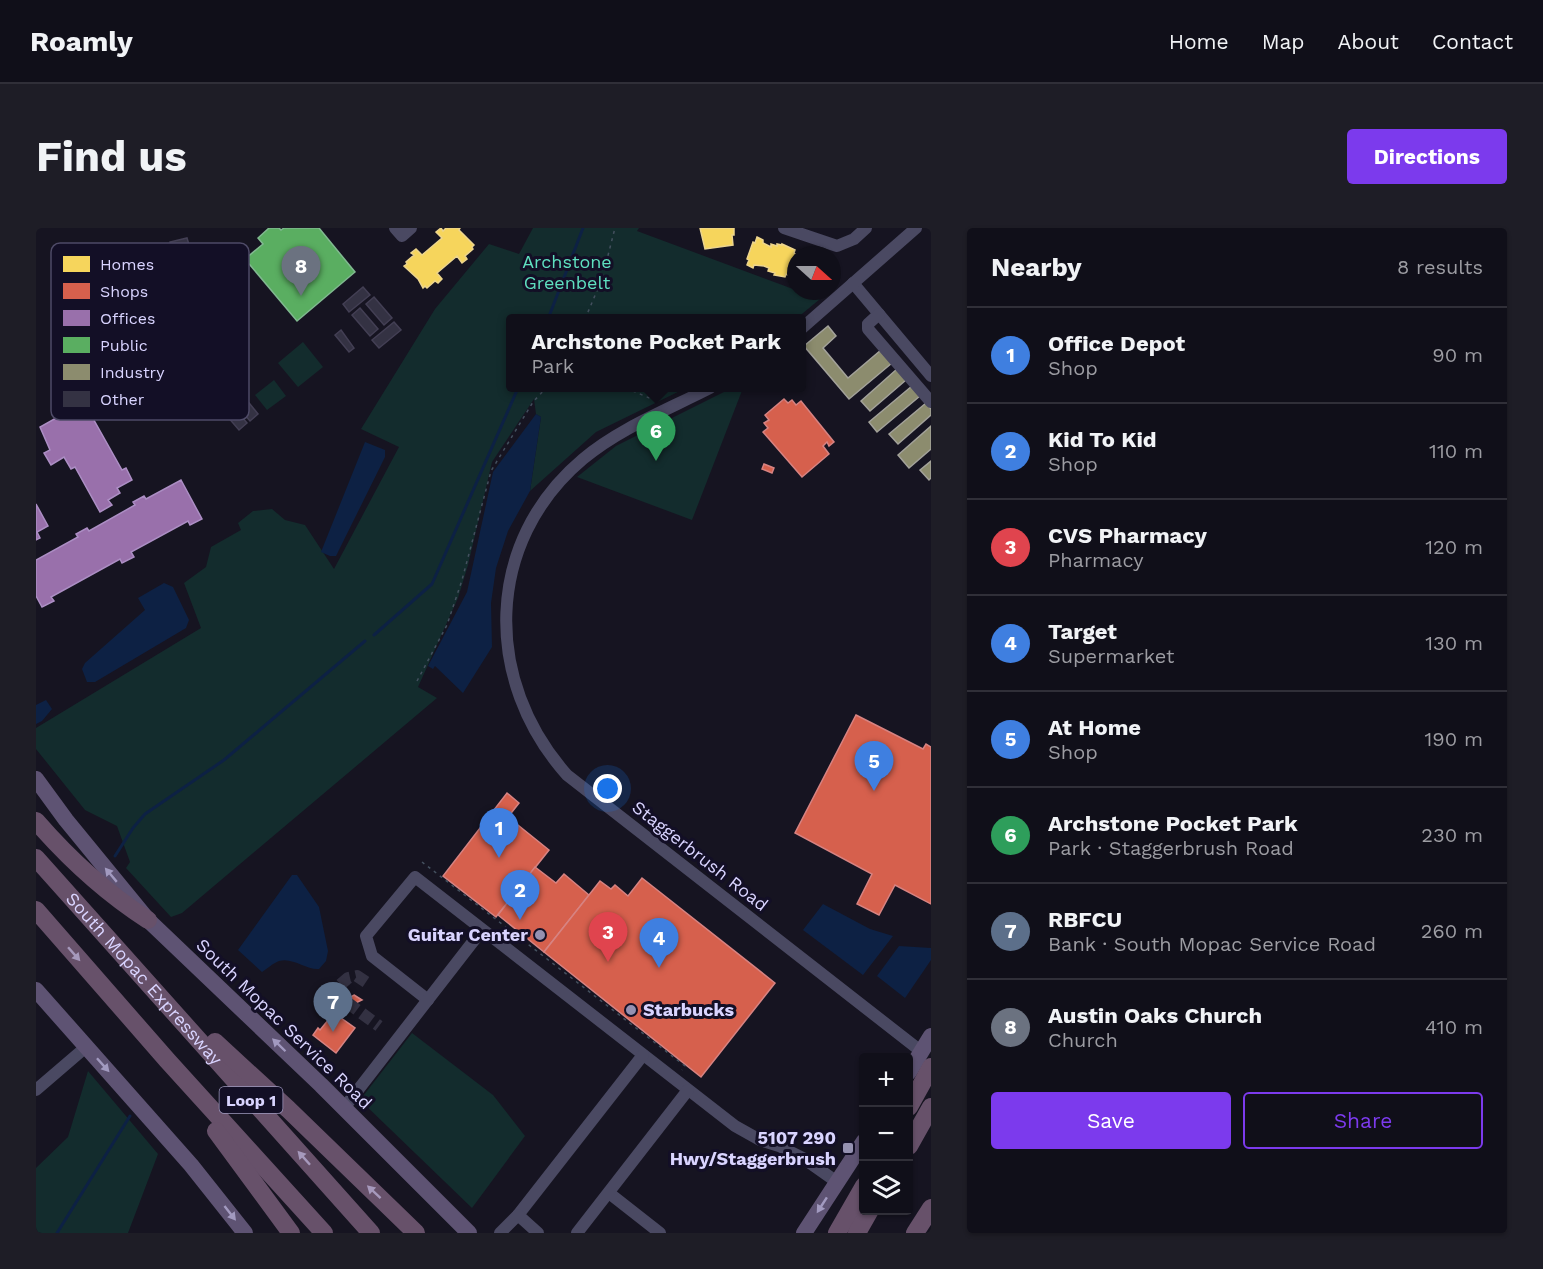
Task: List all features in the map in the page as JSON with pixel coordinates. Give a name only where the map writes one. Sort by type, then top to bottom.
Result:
[{"type":"highway","points":[[36,821],[81,869],[123,904],[148,920]]},
{"type":"highway","name":"South Mopac Expressway","points":[[36,858],[371,1233]]},
{"type":"highway","name":"South Mopac Expressway","points":[[36,910],[167,1060],[324,1233]]},
{"type":"highway","points":[[132,966],[182,1008],[230,1057],[288,1109],[416,1233]]},
{"type":"highway","points":[[167,1060],[184,1092],[224,1140],[291,1233]]},
{"type":"highway","points":[[913,1096],[926,1060]]},
{"type":"highway","points":[[913,1139],[931,1107]]},
{"type":"highway","points":[[837,1233],[859,1195]]},
{"type":"highway","points":[[915,1233],[931,1208]]},
{"type":"highway","points":[[857,1233],[867,1215]]},
{"type":"main road","name":"South Mopac Service Road","points":[[36,779],[66,820],[148,920],[344,1108],[470,1233]]},
{"type":"main road","points":[[36,990],[191,1165],[245,1233]]},
{"type":"main road","points":[[913,1069],[926,1060],[931,1036]]},
{"type":"main road","points":[[804,1233],[859,1149]]},
{"type":"street","points":[[395,228],[402,236],[411,228]]},
{"type":"street","points":[[784,228],[837,246],[855,239],[866,228]]},
{"type":"street","points":[[806,325],[916,228]]},
{"type":"street","points":[[852,284],[931,376]]},
{"type":"street","points":[[879,314],[868,324],[868,329],[931,402]]},
{"type":"street","name":"Staggerbrush Road","points":[[700,392],[595,449],[558,483],[539,509],[519,550],[508,596],[507,644],[518,695],[537,736],[567,775],[926,1060]]},
{"type":"street","points":[[428,1000],[372,956],[366,936],[415,877],[735,1126],[760,1140],[779,1146],[803,1158],[837,1182]]},
{"type":"street","points":[[344,1108],[482,930]]},
{"type":"street","points":[[36,1090],[86,1047]]},
{"type":"street","points":[[500,1233],[518,1215],[643,1055]]},
{"type":"street","points":[[577,1233],[688,1090]]},
{"type":"street","points":[[609,1194],[660,1233]]},
{"type":"street","points":[[518,1215],[538,1233]]},
{"type":"path","points":[[587,314],[602,279],[615,228]]},
{"type":"path","points":[[417,681],[447,625],[462,580],[491,471],[533,402],[542,392]]},
{"type":"path","points":[[637,392],[654,400]]},
{"type":"path","points":[[422,862],[661,1046],[685,1066],[681,1071],[687,1076]]},
{"type":"path","points":[[500,923],[502,919]]},
{"type":"path","points":[[511,932],[514,928]]},
{"type":"path","points":[[531,947],[534,944]]},
{"type":"green space","name":"Archstone Greenbelt","points":[[533,228],[639,228],[637,231],[787,287],[787,300],[819,300],[802,314],[506,314],[506,392],[678,392],[596,432],[530,491],[541,417],[536,414],[534,399],[492,462],[458,598],[418,687],[437,698],[182,913],[171,917],[126,868],[130,862],[117,826],[85,810],[36,749],[36,728],[201,628],[184,583],[206,567],[211,547],[241,530],[238,523],[253,511],[272,509],[285,520],[305,525],[334,569],[399,447],[361,429],[435,309],[489,244],[519,254]]},
{"type":"green space","points":[[303,342],[323,367],[298,387],[278,363]]},
{"type":"green space","points":[[274,380],[286,396],[267,410],[255,395]]},
{"type":"green space","points":[[724,392],[741,392],[692,520],[577,477],[616,446]]},
{"type":"green space","points":[[412,1033],[493,1095],[525,1136],[472,1208],[360,1100]]},
{"type":"green space","points":[[88,1071],[158,1154],[128,1233],[36,1233],[36,1168],[68,1137]]},
{"type":"water","points":[[536,414],[541,417],[530,491],[508,531],[496,568],[491,603],[492,647],[463,693],[435,666],[433,669],[428,666],[467,592],[493,472]]},
{"type":"water","points":[[365,442],[385,450],[385,457],[336,556],[330,556],[321,552]]},
{"type":"water","points":[[164,583],[173,587],[189,620],[186,628],[95,682],[87,682],[82,669],[85,663],[145,610],[138,598]]},
{"type":"water","points":[[46,700],[52,709],[42,721],[36,724],[36,705]]},
{"type":"water","points":[[292,875],[297,875],[319,907],[328,951],[326,961],[319,969],[314,969],[284,960],[262,972],[238,950]]},
{"type":"water","points":[[823,904],[870,929],[893,936],[863,975],[803,930]]},
{"type":"water","points":[[899,946],[931,948],[931,960],[905,998],[877,976]]},
{"type":"building: Homes","points":[[441,228],[443,231],[446,228],[460,228],[459,230],[474,245],[473,249],[465,256],[467,259],[462,263],[457,256],[437,273],[442,279],[438,283],[435,281],[427,288],[425,286],[423,288],[418,279],[404,266],[414,255],[411,253],[416,249],[422,255],[442,238],[436,232]]},
{"type":"building: Homes","points":[[700,228],[734,228],[733,245],[705,249]]},
{"type":"building: Homes","points":[[757,237],[771,247],[771,244],[787,246],[787,275],[785,277],[774,275],[775,273],[768,271],[769,268],[764,266],[754,265],[753,268],[747,265],[753,242],[755,243]]},
{"type":"building: Shops","points":[[784,399],[788,403],[792,400],[796,405],[801,401],[834,442],[829,446],[827,442],[823,446],[829,454],[802,477],[763,432],[768,428],[764,423],[769,420],[765,415]]},
{"type":"building: Shops","points":[[764,464],[774,468],[772,473],[762,469]]},
{"type":"building: Shops","points":[[856,715],[923,749],[926,744],[931,747],[931,904],[895,885],[879,915],[857,904],[872,874],[795,833]]},
{"type":"building: Shops","points":[[507,793],[519,803],[508,817],[549,850],[496,917],[443,876]]},
{"type":"building: Shops","points":[[535,867],[556,883],[564,874],[589,895],[544,952],[498,915]]},
{"type":"building: Shops","points":[[642,878],[775,983],[701,1077],[544,952],[600,881],[611,889],[615,885],[628,896]]},
{"type":"building: Shops","points":[[354,995],[362,1000],[341,1010],[337,1015],[334,1013],[337,1008],[334,1006]]},
{"type":"building: Shops","points":[[334,1013],[355,1028],[336,1053],[313,1035]]},
{"type":"building: Offices","points":[[52,420],[94,420],[122,470],[126,468],[132,480],[117,488],[120,493],[108,500],[112,505],[100,512],[75,467],[71,469],[64,457],[51,465],[44,453],[50,450],[40,427]]},
{"type":"building: Offices","points":[[181,480],[202,519],[190,525],[188,521],[131,552],[134,557],[122,563],[120,559],[51,597],[54,601],[42,607],[36,596],[36,560],[78,537],[76,534],[87,528],[89,531],[135,505],[133,502],[144,496],[146,499]]},
{"type":"building: Offices","points":[[36,504],[48,526],[37,532],[40,538],[36,540]]},
{"type":"building: Public","points":[[269,228],[281,230],[284,228],[319,228],[355,272],[297,321],[249,264],[249,256],[263,244],[258,238]]},
{"type":"building: Industry","points":[[828,326],[836,336],[823,348],[848,378],[881,350],[892,363],[849,399],[806,348],[806,344]]},
{"type":"building: Industry","points":[[897,369],[906,380],[870,411],[861,401]]},
{"type":"building: Industry","points":[[912,386],[920,396],[877,432],[869,422]]},
{"type":"building: Industry","points":[[926,403],[931,409],[931,415],[898,444],[889,434]]},
{"type":"building: Industry","points":[[931,426],[931,449],[909,468],[898,455]]},
{"type":"building: Industry","points":[[931,461],[931,478],[929,480],[920,470]]},
{"type":"building: Other","points":[[187,238],[188,243],[170,243]]},
{"type":"building: Other","points":[[363,287],[370,295],[349,312],[343,304]]},
{"type":"building: Other","points":[[374,297],[392,318],[384,325],[366,304]]},
{"type":"building: Other","points":[[360,308],[378,329],[370,336],[352,315]]},
{"type":"building: Other","points":[[394,322],[401,330],[379,348],[372,340]]},
{"type":"building: Other","points":[[341,330],[354,348],[349,352],[335,335]]},
{"type":"building: Other","points":[[249,403],[258,414],[249,420]]},
{"type":"building: Other","points":[[230,420],[244,420],[247,423],[239,430]]},
{"type":"waterway","points":[[550,314],[583,228]]},
{"type":"waterway","points":[[374,635],[432,584],[516,392]]},
{"type":"waterway","points":[[115,856],[145,814],[224,760],[365,641]]},
{"type":"waterway","points":[[57,1233],[130,1116]]},
{"type":"tunnel","points":[[366,982],[357,976],[348,978],[340,985],[337,995],[379,1026]]},
{"type":"place","name":"Austin Oaks Church","points":[[301,296]]},
{"type":"place","name":"Archstone Pocket Park","points":[[656,461]]},
{"type":"place","name":"At Home","points":[[874,791]]},
{"type":"place","name":"Office Depot","points":[[499,858]]},
{"type":"place","name":"Kid To Kid","points":[[520,920]]},
{"type":"place","name":"Guitar Center","points":[[540,935]]},
{"type":"place","name":"CVS Pharmacy","points":[[608,962]]},
{"type":"place","name":"Target","points":[[659,968]]},
{"type":"place","name":"Starbucks","points":[[631,1010]]},
{"type":"place","name":"RBFCU","points":[[333,1032]]},
{"type":"place","name":"5107 290 Hwy/Staggerbrush","points":[[848,1148]]}]
